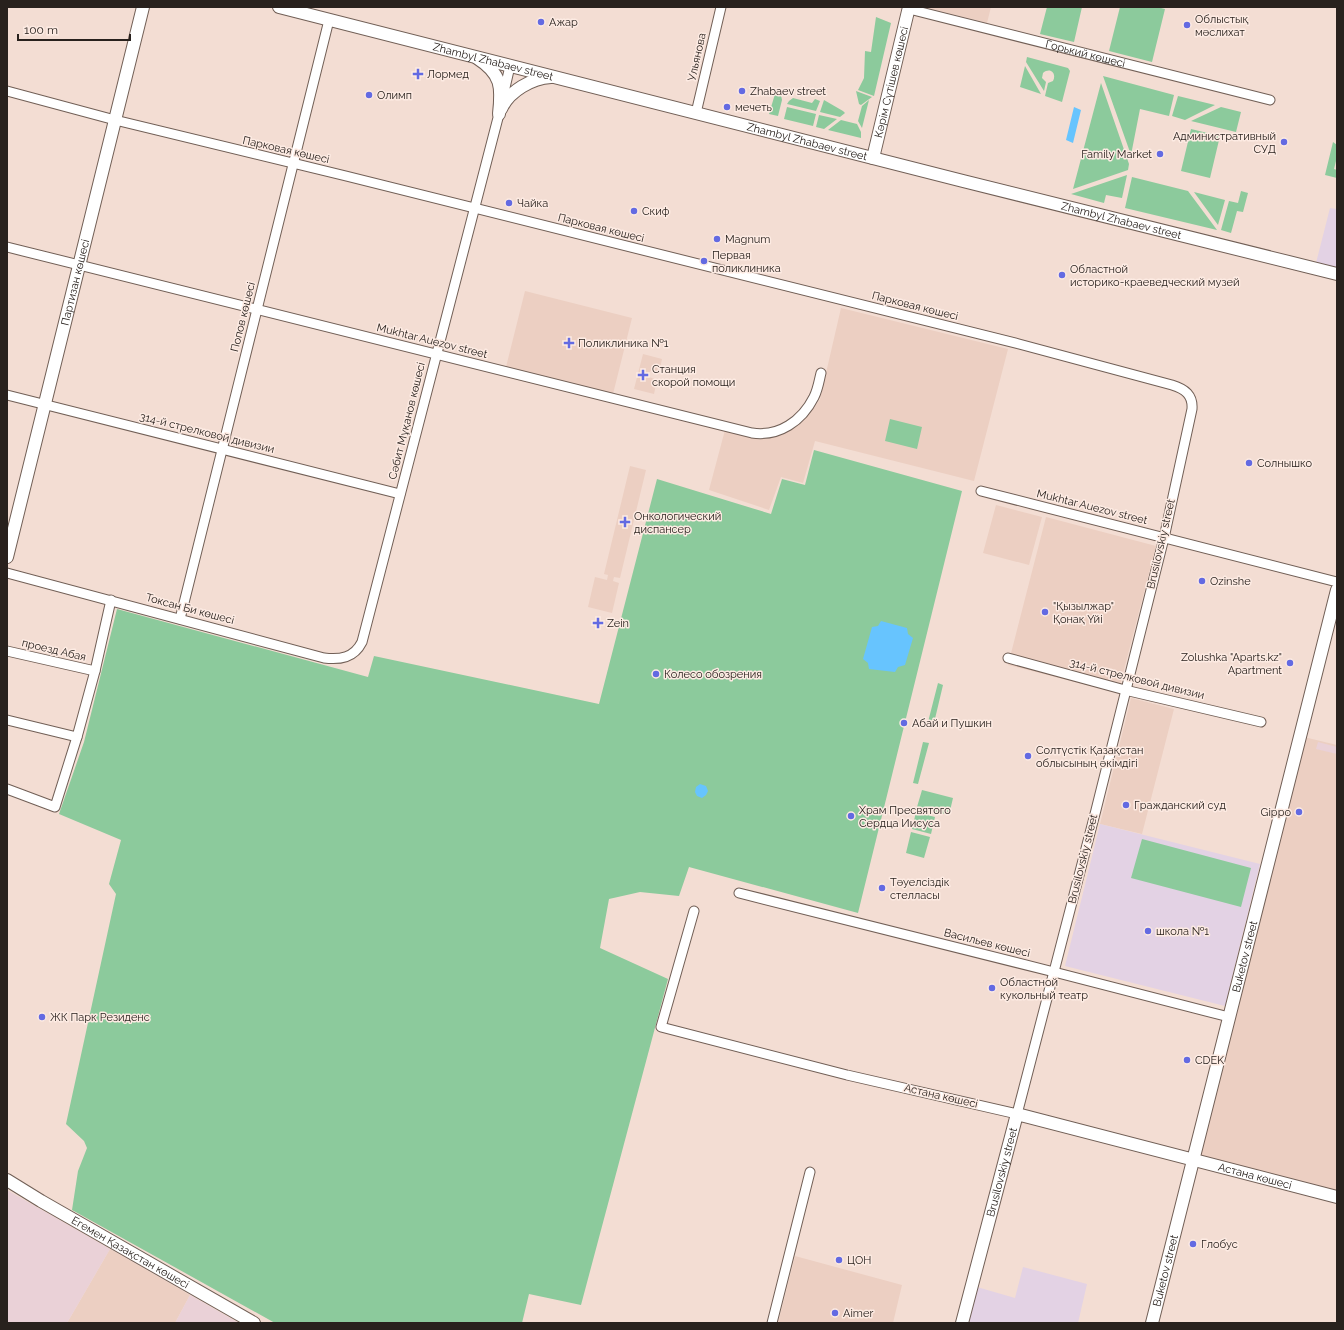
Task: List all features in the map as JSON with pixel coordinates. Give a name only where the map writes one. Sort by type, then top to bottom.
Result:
[{"type":"main road","name":"Партизан көшесі","points":[[7,557],[143,7]]},
{"type":"main road","name":"Zhambyl Zhabaev street","points":[[279,7],[1337,274]]},
{"type":"main road","name":"Кәрім Сүтішев көшесі","points":[[873,158],[907,8]]},
{"type":"main road","points":[[469,55],[485,64],[500,84],[501,94],[499,114]]},
{"type":"main road","points":[[499,114],[506,100],[515,92],[536,80],[554,77]]},
{"type":"main road","name":"Buketov street","points":[[1152,1323],[1337,590]]},
{"type":"main road","points":[[1328,627],[1337,614]]},
{"type":"main road","name":"Астана көшесі","points":[[1017,1114],[1337,1197]]},
{"type":"main road","name":"Brusilovskiy street","points":[[962,1323],[1017,1114]]},
{"type":"main road","name":"Егемен Қазақстан көшесі","points":[[7,1180],[254,1323]]},
{"type":"street","name":"Ульянова","points":[[696,113],[721,7]]},
{"type":"street","name":"Горький көшесі","points":[[907,8],[1270,100]]},
{"type":"street","name":"Попов көшесі","points":[[180,619],[329,20]]},
{"type":"street","name":"Сәбит Мұқанов көшесі","points":[[362,642],[499,114],[510,66]]},
{"type":"street","name":"Парковая көшесі","points":[[7,91],[115,120],[1026,346],[1172,385],[1184,389],[1187,392]]},
{"type":"street","name":"Mukhtar Auezov street","points":[[7,247],[759,434],[770,434],[777,432],[798,418],[814,398],[821,373]]},
{"type":"street","name":"Brusilovskiy street","points":[[1017,1114],[1164,538],[1192,409],[1191,399],[1187,392]]},
{"type":"street","name":"314-й стрелковой дивизии","points":[[7,395],[400,494]]},
{"type":"street","name":"Mukhtar Auezov street","points":[[982,491],[1337,582]]},
{"type":"street","name":"Токсан Би көшесі","points":[[7,573],[331,659],[350,656],[357,650],[362,642]]},
{"type":"street","points":[[7,789],[55,807],[77,737],[95,671],[111,600]]},
{"type":"street","name":"проезд Абая","points":[[7,651],[95,671]]},
{"type":"street","name":"314-й стрелковой дивизии","points":[[1008,658],[1125,690],[1261,722]]},
{"type":"street","points":[[7,720],[77,737]]},
{"type":"street","name":"Васильев көшесі","points":[[739,894],[1229,1017]]},
{"type":"street","name":"Астана көшесі","points":[[694,911],[661,1027],[847,1075],[1017,1114]]},
{"type":"street","points":[[772,1323],[810,1172]]},
{"type":"shaded area","points":[[924,7],[991,7],[987,23]]},
{"type":"shaded area","points":[[1330,208],[1337,209],[1337,268],[1316,263]]},
{"type":"shaded area","name":"Поликлиника №1","points":[[525,291],[632,318],[613,394],[506,367]]},
{"type":"shaded area","points":[[841,308],[1008,349],[974,481],[815,441],[803,483],[781,477],[769,510],[709,490],[725,430],[753,438],[766,439],[789,431],[814,408],[820,399]]},
{"type":"shaded area","name":"Станция скорой помощи","points":[[643,354],[662,359],[659,373],[650,371],[649,377],[657,380],[654,394],[634,389]]},
{"type":"shaded area","name":"Онкологический диспансер","points":[[630,466],[646,470],[620,578],[614,577],[613,581],[619,583],[612,613],[588,607],[595,577],[607,580],[608,575],[604,574]]},
{"type":"shaded area","points":[[996,505],[1042,517],[1029,565],[983,553]]},
{"type":"shaded area","points":[[1046,517],[1156,546],[1118,693],[1008,665]]},
{"type":"shaded area","points":[[1131,698],[1174,709],[1142,834],[1100,824]]},
{"type":"shaded area","points":[[1304,737],[1337,745],[1337,1191],[1200,1155]]},
{"type":"shaded area","points":[[1318,742],[1337,747],[1337,754],[1316,749]]},
{"type":"shaded area","points":[[1100,824],[1260,864],[1225,1006],[1065,966]]},
{"type":"shaded area","points":[[7,1190],[110,1249],[67,1323],[7,1323]]},
{"type":"shaded area","points":[[110,1249],[190,1295],[175,1323],[67,1323]]},
{"type":"shaded area","points":[[795,1256],[902,1285],[893,1323],[778,1323]]},
{"type":"shaded area","points":[[1023,1267],[1087,1284],[1078,1323],[968,1323],[977,1287],[1015,1298]]},
{"type":"shaded area","points":[[190,1295],[239,1323],[175,1323]]},
{"type":"green space","points":[[1047,7],[1082,7],[1074,42],[1040,34]]},
{"type":"green space","points":[[1120,7],[1157,7],[1165,9],[1152,62],[1109,51]]},
{"type":"green space","points":[[876,17],[891,23],[874,96],[858,90],[864,78],[865,51],[871,52]]},
{"type":"green space","points":[[1027,57],[1068,68],[1070,71],[1062,102],[1045,96],[1048,83],[1053,81],[1053,73],[1046,71],[1043,73],[1042,78],[1046,82],[1044,91],[1026,62]]},
{"type":"green space","points":[[1025,66],[1041,94],[1020,87]]},
{"type":"green space","points":[[1103,76],[1174,95],[1169,116],[1140,109],[1131,155]]},
{"type":"green space","points":[[1101,83],[1129,164],[1128,170],[1073,189]]},
{"type":"green space","points":[[856,91],[872,97],[861,105],[859,104]]},
{"type":"green space","points":[[775,94],[781,95],[782,100],[778,116],[769,114]]},
{"type":"green space","points":[[1178,96],[1215,105],[1185,120],[1172,116]]},
{"type":"green space","points":[[793,98],[812,103],[815,99],[820,101],[816,111],[787,104]]},
{"type":"green space","points":[[824,100],[845,113],[840,117],[820,112]]},
{"type":"green space","points":[[869,100],[862,128],[858,121],[862,106]]},
{"type":"green space","points":[[787,107],[816,114],[813,126],[784,119]]},
{"type":"green space","points":[[1221,107],[1241,112],[1236,132],[1191,121]]},
{"type":"green space","points":[[819,115],[837,119],[824,129],[816,127]]},
{"type":"green space","points":[[841,120],[857,124],[861,132],[861,138],[828,130]]},
{"type":"green space","points":[[1191,129],[1220,136],[1210,178],[1181,171]]},
{"type":"green space","points":[[1333,142],[1337,145],[1337,161],[1334,169],[1337,170],[1337,178],[1325,175]]},
{"type":"green space","points":[[1127,175],[1122,198],[1106,195],[1104,203],[1071,194]]},
{"type":"green space","points":[[1132,177],[1188,191],[1217,230],[1125,208]]},
{"type":"green space","points":[[1241,191],[1248,193],[1243,212],[1237,211],[1231,233],[1221,230],[1229,201],[1238,203]]},
{"type":"green space","points":[[1194,192],[1225,200],[1218,225]]},
{"type":"green space","points":[[890,419],[922,427],[917,449],[885,441]]},
{"type":"green space","points":[[814,450],[962,491],[858,913],[689,867],[679,896],[640,892],[609,899],[600,948],[668,979],[581,1305],[529,1294],[522,1323],[275,1323],[72,1210],[78,1171],[87,1148],[84,1141],[66,1124],[116,894],[109,884],[121,840],[59,814],[84,742],[117,609],[368,677],[374,656],[599,704],[657,479],[771,514],[782,479],[805,485]]},
{"type":"green space","points":[[938,683],[943,685],[934,723],[928,722]]},
{"type":"green space","points":[[923,742],[929,743],[918,784],[913,783]]},
{"type":"green space","points":[[922,790],[953,798],[949,815],[917,807]]},
{"type":"green space","points":[[916,812],[935,817],[931,834],[912,829]]},
{"type":"green space","points":[[911,832],[930,837],[924,858],[906,853]]},
{"type":"green space","points":[[1142,839],[1251,868],[1241,907],[1131,878]]},
{"type":"water","points":[[1074,107],[1081,110],[1073,143],[1066,140]]},
{"type":"water","points":[[881,621],[907,628],[908,634],[913,638],[905,665],[898,667],[895,672],[869,669],[868,663],[863,659],[872,627],[878,626]]},
{"type":"water","points":[[700,784],[706,786],[708,791],[702,798],[697,796],[695,792],[696,787]]},
{"type":"place","name":"Ажар","points":[[541,22]]},
{"type":"place","name":"Облыстық мәслихат","points":[[1187,25]]},
{"type":"place","name":"Лормед","points":[[418,74]]},
{"type":"place","name":"Zhabaev street","points":[[742,91]]},
{"type":"place","name":"Олимп","points":[[369,95]]},
{"type":"place","name":"мечеть","points":[[727,107]]},
{"type":"place","name":"Административный СУД","points":[[1284,142]]},
{"type":"place","name":"Family Мarket","points":[[1160,154]]},
{"type":"place","name":"Чайка","points":[[509,203]]},
{"type":"place","name":"Скиф","points":[[634,211]]},
{"type":"place","name":"Magnum","points":[[717,239]]},
{"type":"place","name":"Первая поликлиника","points":[[704,261]]},
{"type":"place","name":"Oбластной историко-краеведческий музей","points":[[1062,275]]},
{"type":"place","name":"Поликлиника №1","points":[[569,343]]},
{"type":"place","name":"Станция скорой помощи","points":[[643,375]]},
{"type":"place","name":"Солнышко","points":[[1249,463]]},
{"type":"place","name":"Онкологический диспансер","points":[[625,522]]},
{"type":"place","name":"Ozinshe","points":[[1202,581]]},
{"type":"place","name":"\"Қызылжар\" Қонақ Үйі","points":[[1045,612]]},
{"type":"place","name":"Zein","points":[[598,623]]},
{"type":"place","name":"Zolushka \"Aparts.kz\" Apartment","points":[[1290,663]]},
{"type":"place","name":"Колесо обозрения","points":[[656,674]]},
{"type":"place","name":"Абай и Пушкин","points":[[904,723]]},
{"type":"place","name":"Солтүстік Қазақстан облысының әкімдігі","points":[[1028,756]]},
{"type":"place","name":"Гражданский суд","points":[[1126,805]]},
{"type":"place","name":"Gippo","points":[[1299,812]]},
{"type":"place","name":"Храм Пресвятого Сердца Иисуса","points":[[851,816]]},
{"type":"place","name":"Тәуелсіздік стелласы","points":[[882,888]]},
{"type":"place","name":"школа №1","points":[[1148,931]]},
{"type":"place","name":"Областной кукольный театр","points":[[992,988]]},
{"type":"place","name":"ЖК Парк Резиденс","points":[[42,1017]]},
{"type":"place","name":"CDEK","points":[[1187,1060]]},
{"type":"place","name":"Глобус","points":[[1193,1244]]},
{"type":"place","name":"ЦОН","points":[[839,1260]]},
{"type":"place","name":"Aimer","points":[[835,1313]]}]
